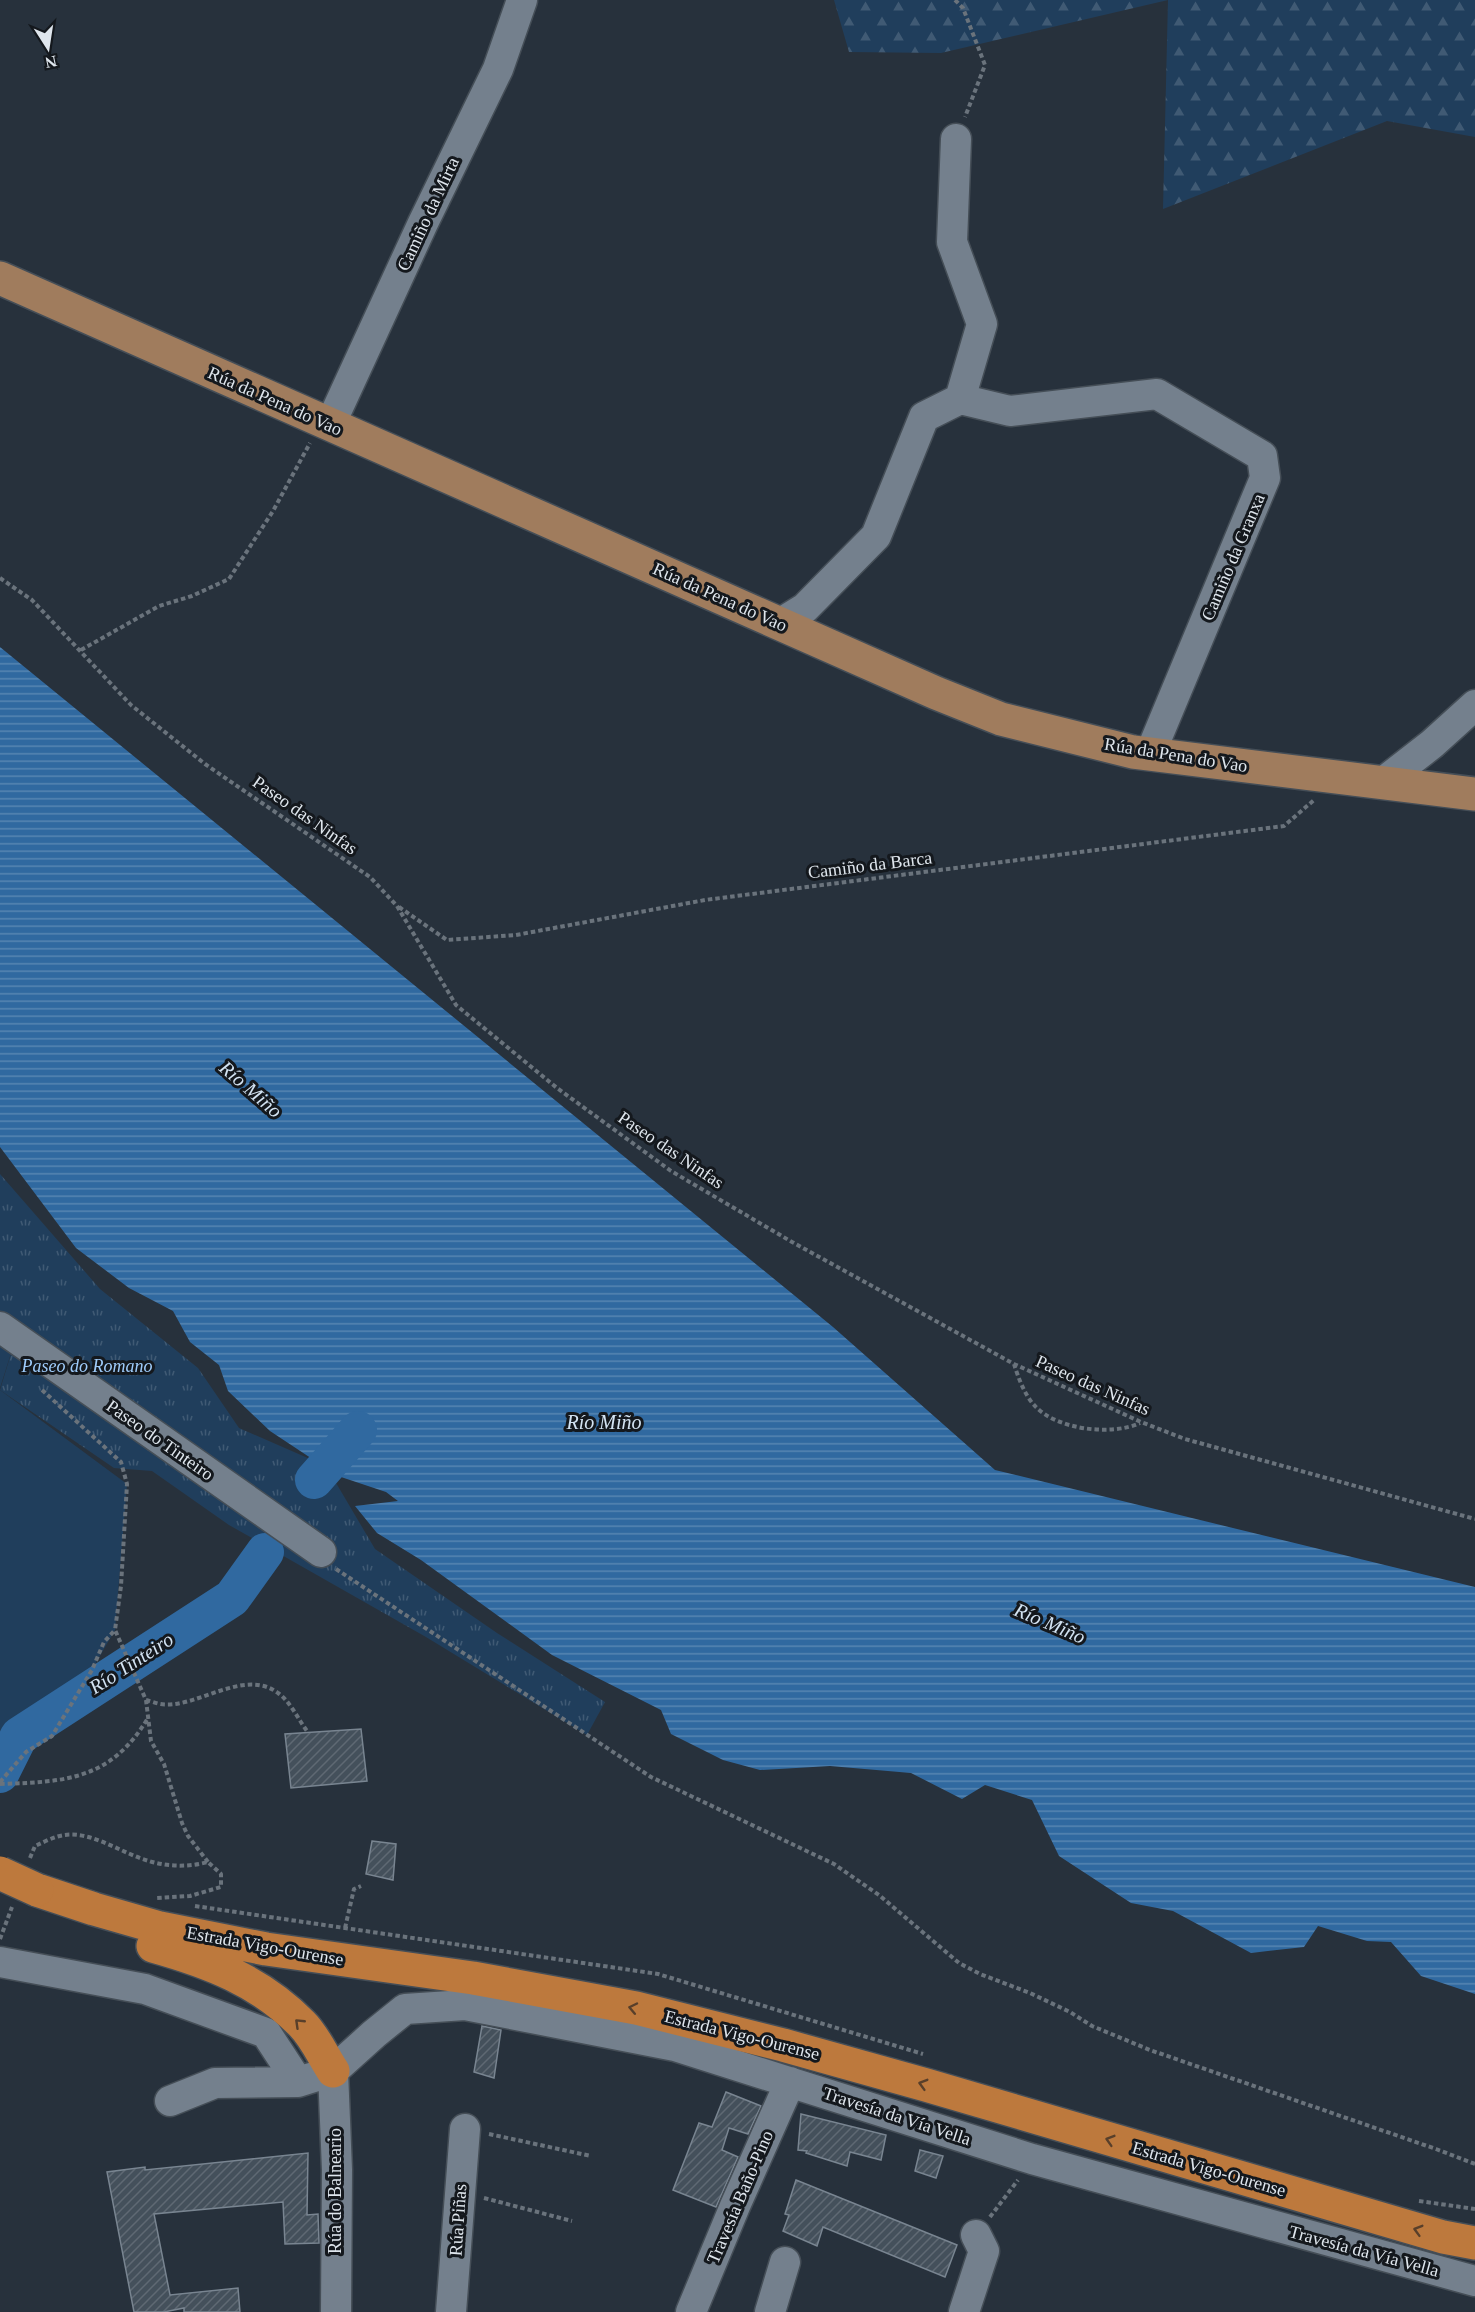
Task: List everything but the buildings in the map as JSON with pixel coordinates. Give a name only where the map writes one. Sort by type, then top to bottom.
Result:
[{"type":"highway","points":[[19,1886],[123,1937],[184,1954],[235,1974],[258,1988],[303,2025],[333,2070]]},
{"type":"highway","name":"Estrada Vigo-Ourense","points":[[19,1886],[160,1928],[234,1943],[473,1978],[636,2008],[805,2051],[1443,2237],[1475,2243]]},
{"type":"main road","name":"Rúa da Pena do Vao","points":[[0,278],[779,624],[1001,719],[1133,752],[1475,794]]},
{"type":"street","name":"Camiño da Mirta","points":[[326,423],[498,69],[522,0]]},
{"type":"street","points":[[779,624],[805,608],[876,536],[924,417],[960,399],[982,324],[952,242],[956,139]]},
{"type":"street","name":"Camiño da Granxa","points":[[960,399],[1010,411],[1157,394],[1262,456],[1266,478],[1150,754]]},
{"type":"street","points":[[1382,783],[1432,744],[1475,705]]},
{"type":"street","name":"Paseo do Tinteiro","points":[[0,1327],[321,1552]]},
{"type":"street","points":[[0,1962],[146,1989],[266,2033],[298,2082]]},
{"type":"street","name":"Travesía da Vía Vella","points":[[333,2070],[405,2009],[465,2005],[675,2046],[1032,2159],[1475,2281]]},
{"type":"street","points":[[170,2101],[215,2083],[298,2082],[333,2070]]},
{"type":"street","name":"Rúa do Balneario","points":[[333,2070],[337,2170],[336,2312]]},
{"type":"street","name":"Travesía Baño-Pino","points":[[691,2312],[790,2082]]},
{"type":"street","name":"Rúa Piñas","points":[[451,2312],[465,2128]]},
{"type":"street","points":[[964,2312],[984,2251],[976,2235]]},
{"type":"street","points":[[770,2312],[785,2262]]},
{"type":"path","points":[[955,0],[963,8],[985,65],[956,139]]},
{"type":"path","points":[[81,650],[159,606],[192,596],[229,579],[326,423]]},
{"type":"path","name":"Paseo das Ninfas","points":[[0,578],[32,600],[131,705],[205,764],[370,877],[397,906],[456,1005],[557,1088],[671,1171],[792,1242],[1014,1364],[1141,1422],[1185,1439],[1475,1519]]},
{"type":"path","name":"Camiño da Barca","points":[[397,906],[447,940],[516,935],[705,900],[1284,826],[1340,778]]},
{"type":"path","points":[[1014,1364],[1034,1406],[1056,1420],[1089,1430],[1129,1428],[1141,1422]]},
{"type":"path","points":[[38,1386],[121,1462],[127,1484],[121,1586],[115,1630],[146,1700],[151,1741],[164,1764],[182,1823],[188,1836],[208,1862],[221,1874],[221,1887],[190,1896],[150,1898]]},
{"type":"path","points":[[321,1552],[339,1574],[651,1777],[834,1864],[879,1895],[959,1963],[980,1974],[1030,1993],[1070,2012],[1092,2026],[1150,2050],[1475,2164]]},
{"type":"path","points":[[0,1783],[26,1752],[52,1736],[92,1670],[104,1642],[115,1630]]},
{"type":"path","points":[[146,1700],[161,1705],[173,1704],[232,1688],[252,1685],[264,1687],[280,1694],[307,1731]]},
{"type":"path","points":[[0,1783],[53,1782],[78,1777],[99,1768],[122,1753],[138,1735],[148,1718]]},
{"type":"path","points":[[0,1939],[35,1846],[64,1835],[78,1834],[148,1861],[180,1866],[208,1862]]},
{"type":"path","points":[[345,1928],[354,1889],[361,1886]]},
{"type":"path","points":[[465,2128],[591,2156]]},
{"type":"path","points":[[976,2235],[1032,2159]]},
{"type":"path","points":[[460,2192],[572,2221]]},
{"type":"green space","points":[[834,0],[1168,0],[941,53],[849,52]]},
{"type":"green space","points":[[1168,0],[1475,0],[1475,137],[1387,121],[1163,209]]},
{"type":"green space","name":"Paseo do Romano","points":[[0,1174],[100,1289],[198,1368],[239,1428],[326,1466],[375,1549],[497,1633],[605,1702],[587,1735],[426,1637],[229,1525],[152,1471],[114,1468],[0,1390],[13,1347],[0,1338]]},
{"type":"green space","points":[[0,1338],[13,1347],[0,1388]]},
{"type":"green space","points":[[0,1390],[127,1484],[115,1630],[80,1690],[7,1730],[0,1748]]},
{"type":"water","name":"Río Miño","points":[[0,647],[833,1327],[995,1470],[1475,1587],[1475,1994],[1421,1976],[1391,1942],[1367,1941],[1318,1926],[1304,1947],[1251,1953],[1173,1911],[1131,1903],[1059,1856],[1032,1800],[985,1785],[962,1799],[911,1773],[830,1766],[760,1770],[723,1760],[671,1734],[661,1710],[552,1655],[421,1560],[377,1533],[355,1506],[398,1501],[386,1492],[338,1476],[270,1431],[228,1391],[219,1365],[190,1342],[173,1311],[129,1288],[76,1248],[0,1147]]},
{"type":"waterway","name":"Río Tinteiro","points":[[314,1480],[358,1430]]},
{"type":"waterway","name":"Río Tinteiro","points":[[0,1774],[19,1736],[232,1598],[265,1552]]}]
